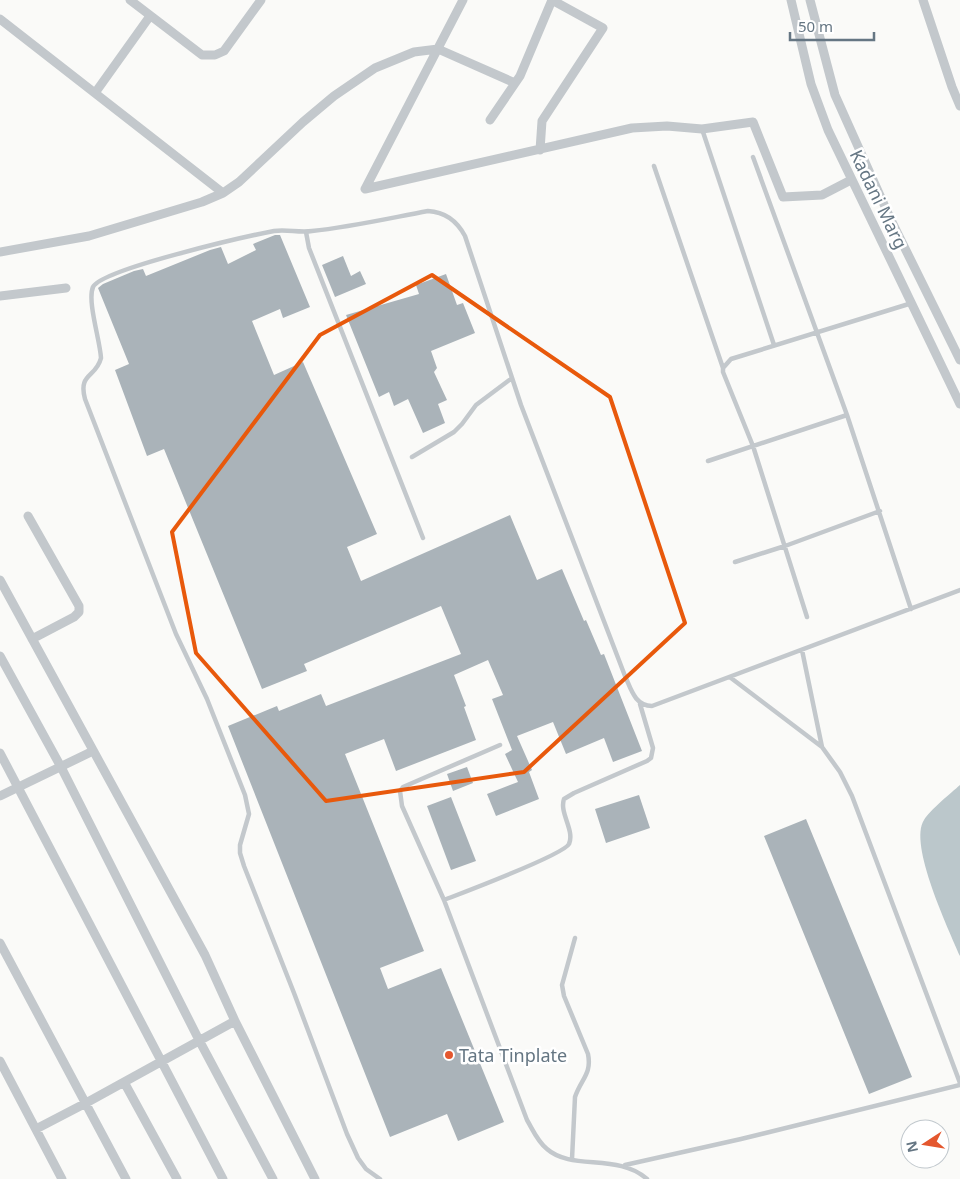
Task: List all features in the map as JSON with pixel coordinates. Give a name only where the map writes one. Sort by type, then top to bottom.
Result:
[{"type":"street","points":[[130,0],[202,55],[215,55],[224,51],[261,0]]},
{"type":"street","points":[[463,0],[365,189],[632,128],[667,126],[702,129],[754,122],[782,197],[822,195],[851,180]]},
{"type":"street","points":[[490,120],[515,83],[552,0],[603,28],[542,121],[540,150]]},
{"type":"street","name":"Kadani Marg","points":[[791,0],[811,84],[828,130],[960,404]]},
{"type":"street","name":"Kadani Marg","points":[[810,0],[835,95],[891,220],[957,346],[960,360]]},
{"type":"street","points":[[923,0],[960,106]]},
{"type":"street","points":[[95,93],[150,16]]},
{"type":"street","points":[[0,19],[223,193]]},
{"type":"street","points":[[0,252],[88,236],[202,202],[223,193],[239,182],[303,122],[334,96],[375,68],[414,52],[438,49],[515,83]]},
{"type":"street","points":[[0,296],[66,288]]},
{"type":"street","points":[[28,516],[79,606],[79,612],[74,617],[32,639]]},
{"type":"street","points":[[0,580],[204,955],[235,1021],[316,1179]]},
{"type":"street","points":[[0,656],[61,767],[199,1040],[273,1179]]},
{"type":"street","points":[[0,796],[93,751]]},
{"type":"street","points":[[0,753],[160,1062],[223,1179]]},
{"type":"street","points":[[0,942],[126,1179]]},
{"type":"street","points":[[36,1129],[235,1021]]},
{"type":"street","points":[[0,1061],[62,1179]]},
{"type":"street","points":[[124,1082],[177,1179]]},
{"type":"lane","points":[[702,129],[774,345]]},
{"type":"lane","points":[[753,157],[847,416],[911,609]]},
{"type":"lane","points":[[654,166],[723,372],[753,446],[806,617]]},
{"type":"lane","points":[[380,1179],[366,1168],[358,1158],[347,1134],[244,866],[240,845],[249,814],[245,795],[207,699],[176,634],[91,417],[83,390],[84,382],[98,366],[101,358],[92,296],[92,289],[99,280],[125,269],[164,258],[276,231],[306,232],[428,211],[439,212],[451,217],[460,226],[512,378],[625,676],[640,704],[653,748],[651,758],[647,761],[564,799],[563,808],[570,836],[567,846],[549,857],[444,900]]},
{"type":"lane","points":[[306,232],[309,248],[423,538]]},
{"type":"lane","points":[[723,368],[730,359],[912,303]]},
{"type":"lane","points":[[412,456],[454,432],[476,405],[512,378]]},
{"type":"lane","points":[[708,461],[847,416]]},
{"type":"lane","points":[[735,562],[880,511]]},
{"type":"lane","points":[[640,704],[652,706],[731,678],[960,590]]},
{"type":"lane","points":[[802,650],[822,747]]},
{"type":"lane","points":[[623,1166],[741,1139],[960,1084],[852,796],[840,772],[822,747],[731,678]]},
{"type":"lane","points":[[500,745],[402,786],[400,791],[402,806],[444,900],[527,1120],[537,1138],[547,1150],[559,1156],[623,1166],[636,1171],[647,1179]]},
{"type":"lane","points":[[572,1159],[576,1097],[590,1062],[564,996],[562,984],[575,938]]},
{"type":"highlighted area","points":[[432,275],[610,397],[685,623],[524,772],[326,801],[196,653],[172,532],[320,335]]},
{"type":"shaded area","points":[[960,785],[960,956],[925,867],[921,848],[921,832],[927,816]]},
{"type":"building","points":[[275,235],[280,235],[310,307],[283,318],[280,309],[252,321],[274,375],[303,362],[377,534],[347,547],[361,581],[510,515],[537,580],[562,569],[584,621],[586,620],[601,655],[604,654],[642,751],[613,762],[604,738],[566,754],[553,722],[517,736],[532,770],[529,772],[539,799],[496,816],[487,794],[518,782],[505,754],[512,750],[492,699],[503,695],[488,660],[454,675],[476,740],[396,771],[384,739],[345,754],[424,951],[380,968],[388,989],[441,968],[504,1122],[458,1141],[447,1114],[390,1137],[228,726],[277,706],[279,711],[321,694],[326,706],[461,654],[441,606],[304,664],[307,671],[262,689],[164,449],[147,456],[115,370],[129,364],[98,288],[134,271],[143,269],[146,276],[221,247],[228,264],[256,250],[253,244]]},
{"type":"building","points":[[343,256],[351,276],[360,271],[366,284],[335,297],[322,265]]},
{"type":"building","points":[[446,274],[457,305],[463,303],[475,333],[431,351],[437,368],[434,372],[447,400],[438,404],[445,423],[423,433],[408,399],[394,406],[389,392],[379,397],[346,315],[419,294],[416,285]]},
{"type":"building","points":[[467,767],[473,783],[453,791],[447,774]]},
{"type":"building","points":[[639,795],[650,828],[606,843],[595,809]]},
{"type":"building","points":[[451,797],[476,861],[451,870],[427,806]]},
{"type":"building","points":[[806,819],[912,1077],[869,1094],[764,836]]},
{"type":"place","name":"Tata Tinplate","points":[[449,1055]]}]
